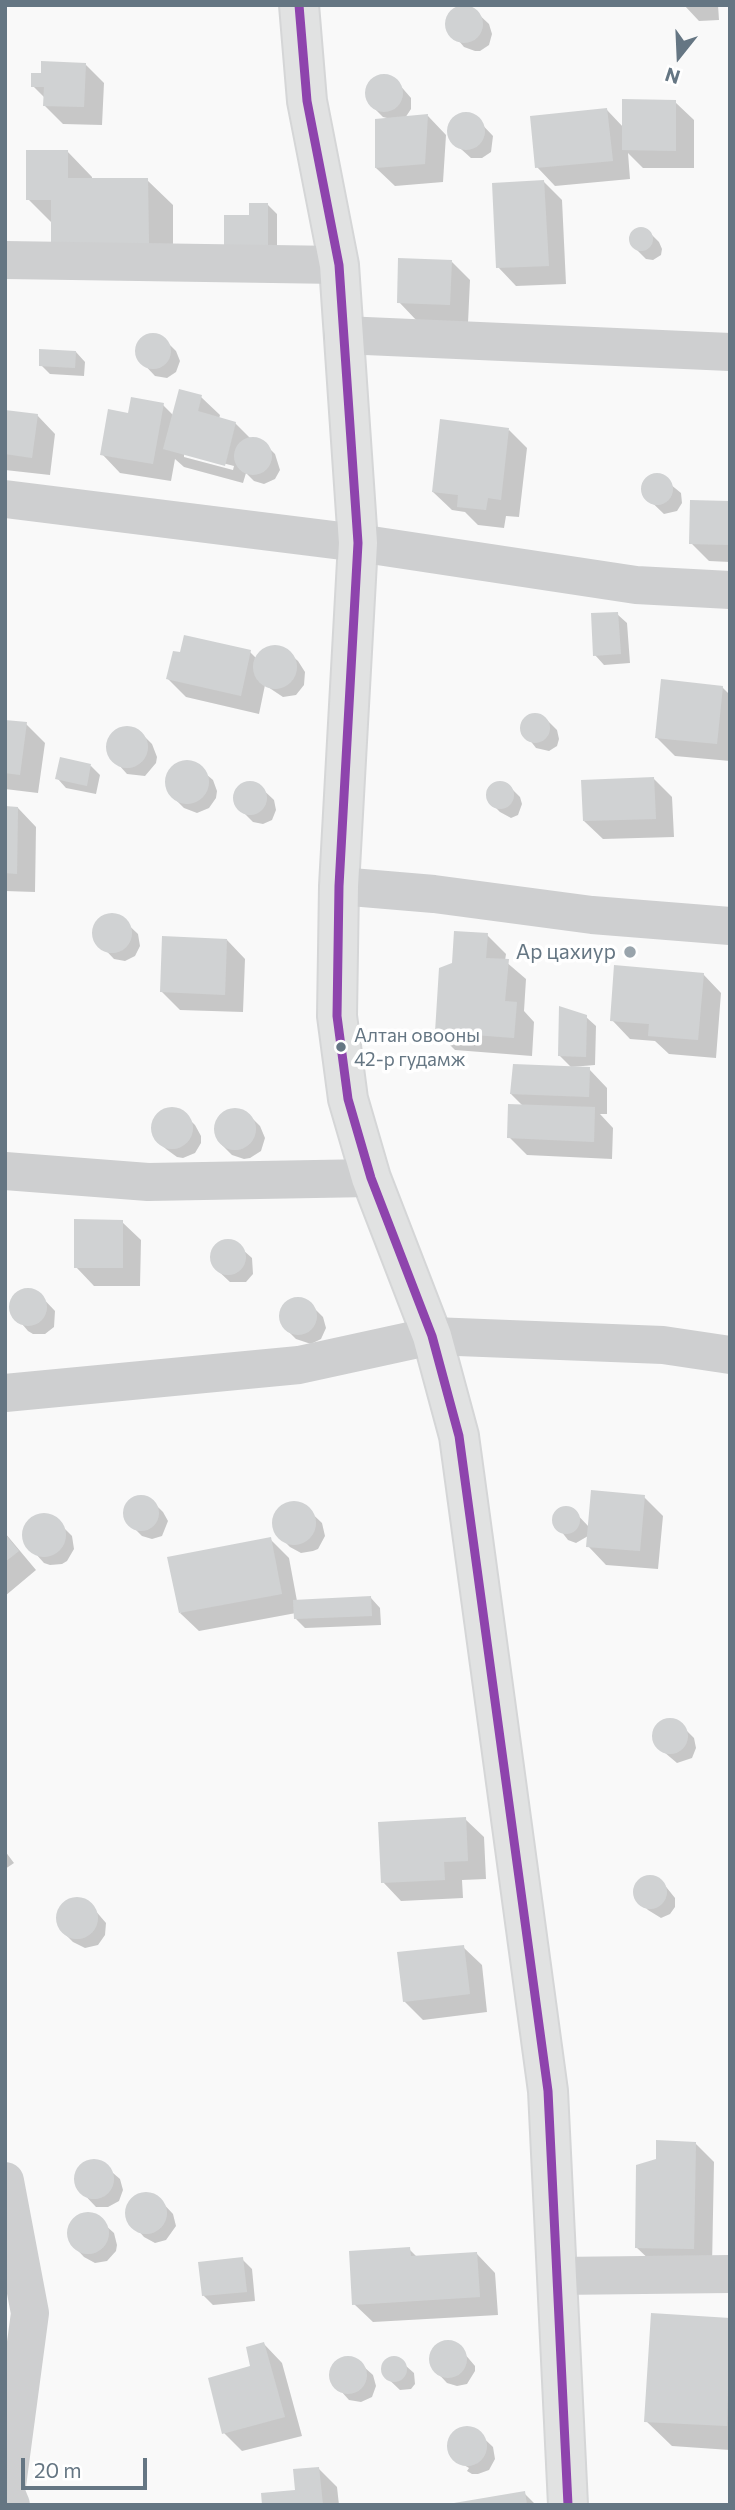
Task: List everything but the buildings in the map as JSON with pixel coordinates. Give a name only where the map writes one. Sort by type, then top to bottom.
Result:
[{"type":"main road","points":[[299,5],[307,101],[339,265],[358,543],[338,886],[337,1016],[348,1098],[371,1178],[432,1336],[459,1436],[548,2091],[568,2505]]},
{"type":"street","points":[[5,260],[339,265]]},
{"type":"street","points":[[343,335],[730,352]]},
{"type":"street","points":[[5,499],[358,543],[635,585],[730,590]]},
{"type":"street","points":[[338,886],[434,894],[592,915],[730,926]]},
{"type":"street","points":[[5,1171],[148,1182],[371,1178]]},
{"type":"street","points":[[5,1393],[299,1364],[432,1336],[663,1345],[730,1355]]},
{"type":"street","points":[[5,2181],[30,2313],[6,2493],[11,2505]]},
{"type":"street","points":[[557,2276],[730,2274]]},
{"type":"transit line","points":[[299,5],[307,101],[339,265],[358,543],[339,886],[337,1016],[348,1099],[371,1178],[432,1336],[459,1436],[548,2091],[568,2505]]},
{"type":"place","name":"Ар цахиур","points":[[630,952]]},
{"type":"place","name":"Алтан овооны 42-р гудамж","points":[[341,1047]]}]
